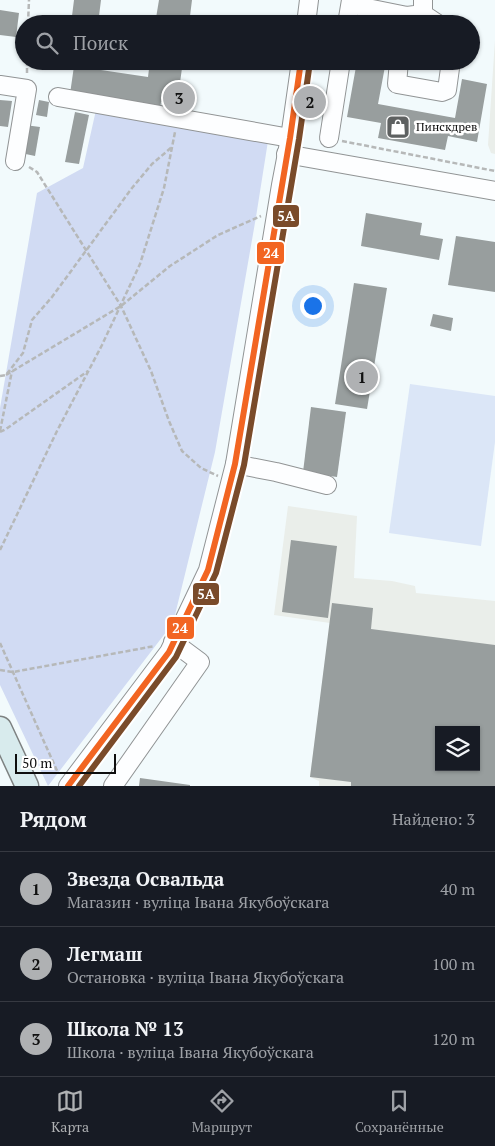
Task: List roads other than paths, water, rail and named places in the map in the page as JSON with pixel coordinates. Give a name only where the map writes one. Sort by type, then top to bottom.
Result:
[{"type":"main road","points":[[0,728],[28,786]]},
{"type":"street","points":[[307,15],[309,0]]},
{"type":"street","points":[[348,15],[351,0]]},
{"type":"street","points":[[356,0],[362,8],[414,13]]},
{"type":"street","points":[[63,779],[169,652],[208,570],[233,471],[288,146],[299,70]]},
{"type":"street","points":[[329,138],[340,70]]},
{"type":"street","points":[[398,70],[397,84],[442,92],[447,90],[450,70]]},
{"type":"street","points":[[0,85],[27,89],[15,161]]},
{"type":"street","points":[[58,97],[178,119],[288,146],[495,191]]},
{"type":"street","points":[[233,471],[276,472],[327,485]]},
{"type":"street","points":[[112,786],[200,662],[173,642]]},
{"type":"place","name":"Школа № 13","points":[[179,98]]},
{"type":"place","name":"Легмаш","points":[[310,102]]},
{"type":"place","name":"Пинскдрев","points":[[398,127]]},
{"type":"place","name":"Звезда Освальда","points":[[362,377]]}]
